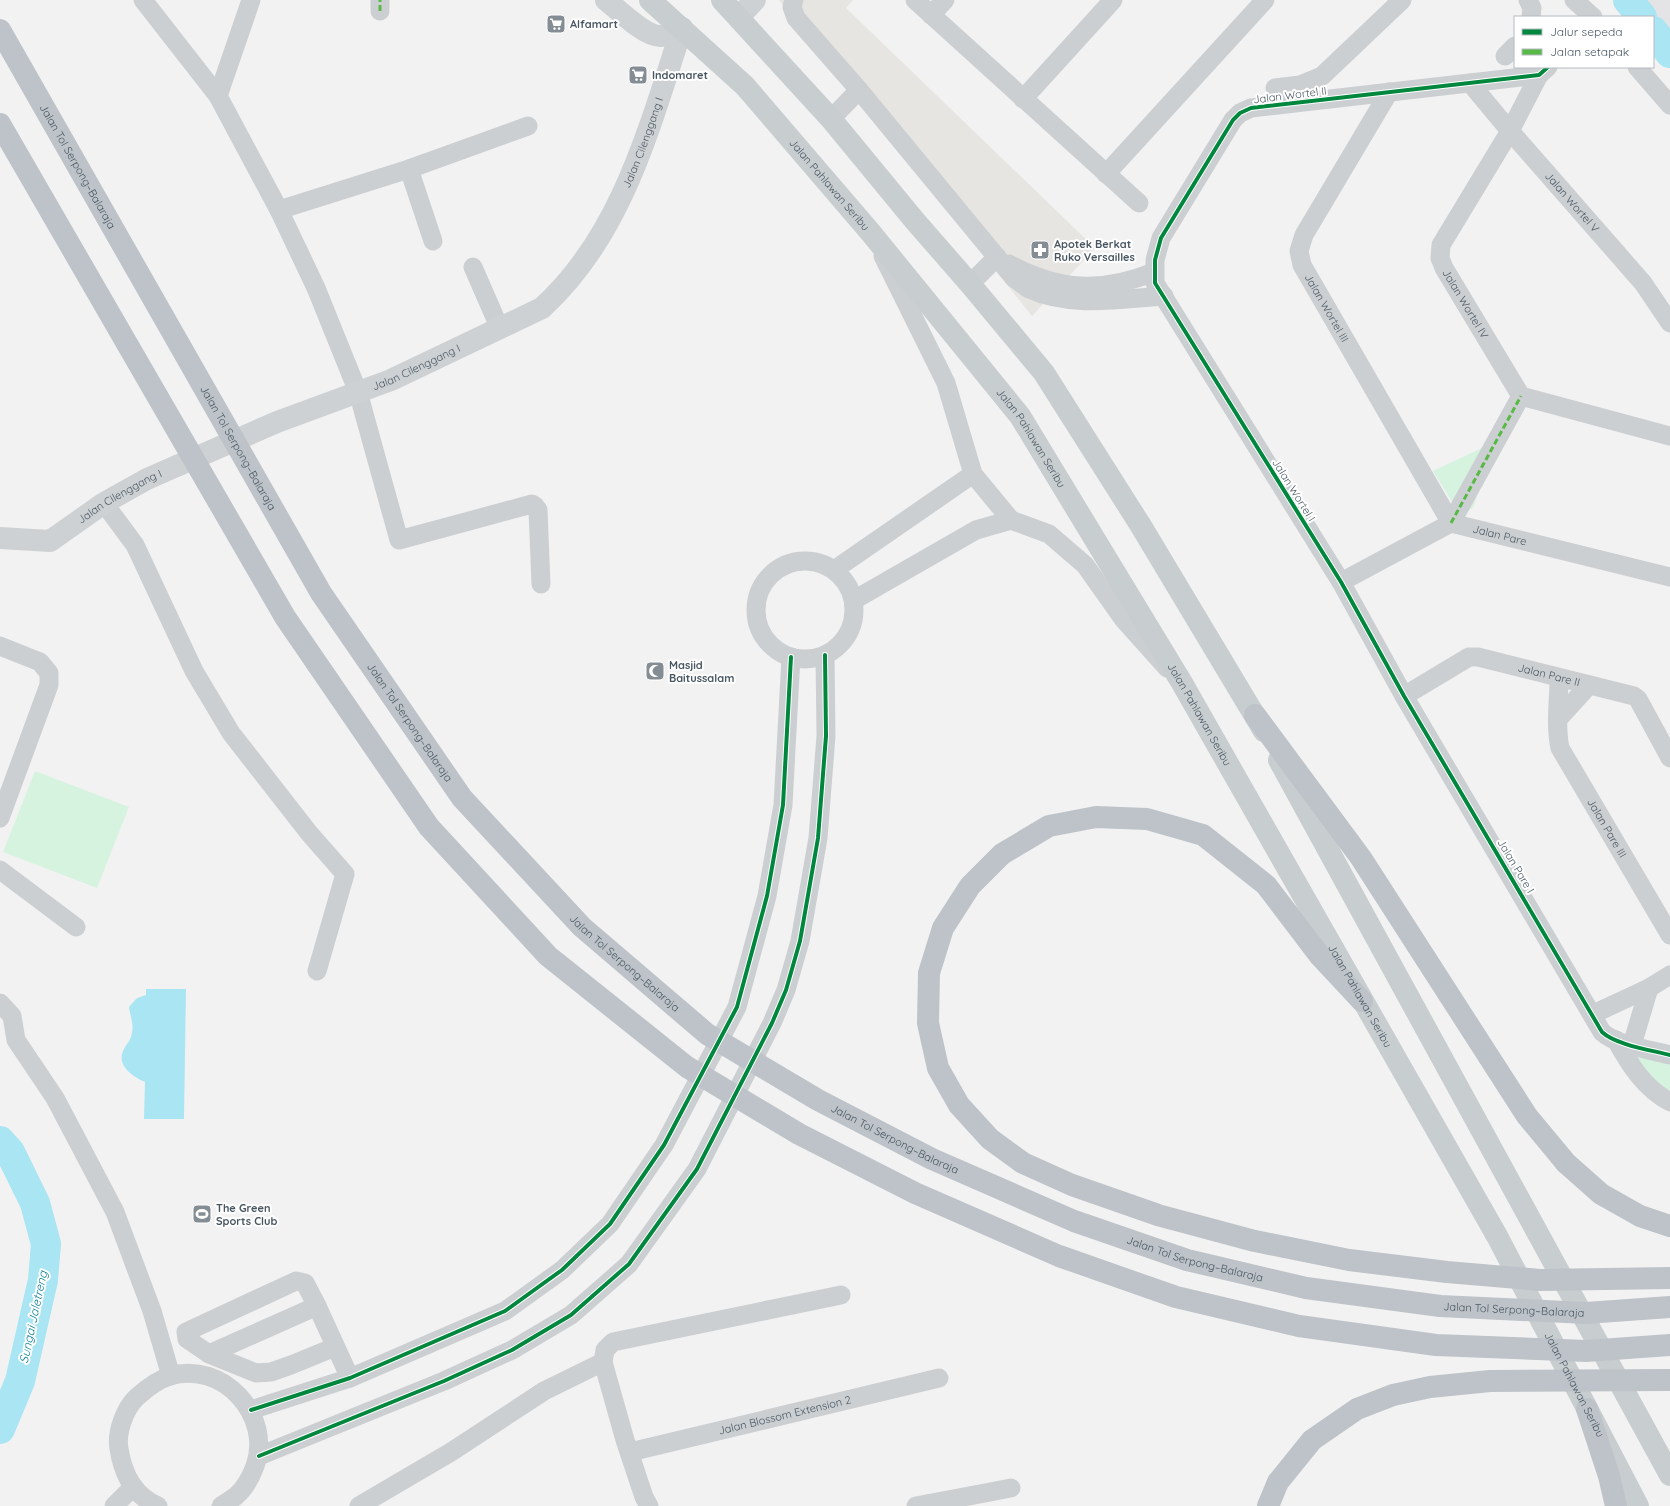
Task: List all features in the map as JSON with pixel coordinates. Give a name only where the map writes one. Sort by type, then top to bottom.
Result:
[{"type":"highway","name":"Jalan Tol Serpong–Balaraja","points":[[0,30],[321,593],[462,798],[582,927],[707,1034],[818,1100],[932,1159],[1074,1220],[1187,1260],[1306,1288],[1440,1306],[1586,1313],[1670,1307]]},
{"type":"highway","points":[[0,124],[285,617],[429,827],[548,956],[687,1067],[799,1134],[915,1193],[1059,1256],[1176,1298],[1299,1326],[1436,1345],[1586,1351],[1670,1345]]},
{"type":"highway","points":[[1255,715],[1360,858],[1532,1122],[1566,1163],[1601,1194],[1640,1216],[1670,1226]]},
{"type":"highway","points":[[1362,1001],[1320,956],[1266,885],[1203,835],[1147,819],[1096,817],[1049,826],[1002,854],[970,886],[943,928],[929,973],[928,1023],[938,1068],[959,1105],[990,1139],[1023,1163],[1072,1185],[1158,1215],[1263,1243],[1349,1260],[1447,1272],[1540,1280],[1670,1278]]},
{"type":"highway","points":[[1268,1506],[1278,1482],[1312,1440],[1357,1409],[1393,1395],[1430,1387],[1490,1381],[1670,1380]]},
{"type":"highway","points":[[1587,1410],[1609,1476],[1616,1506]]},
{"type":"main road","name":"Jalan Pahlawan Seribu","points":[[650,0],[745,86],[872,233],[1020,416],[1182,684],[1496,1236],[1638,1506]]},
{"type":"main road","points":[[722,0],[831,119],[1044,373],[1141,526],[1255,715],[1670,1475]]},
{"type":"street","points":[[143,0],[218,96],[279,210],[316,288],[358,392],[399,540],[532,504],[536,506],[538,510],[541,584]]},
{"type":"street","points":[[218,96],[251,0]]},
{"type":"street","points":[[606,0],[639,27],[655,36],[664,36],[682,28]]},
{"type":"street","points":[[739,17],[755,0]]},
{"type":"street","points":[[794,0],[792,7],[796,18],[858,90],[1014,278],[1028,289],[1052,296],[1096,301],[1164,296]]},
{"type":"street","points":[[916,0],[1139,203]]},
{"type":"street","points":[[931,15],[946,0]]},
{"type":"street","points":[[1023,99],[1113,0]]},
{"type":"street","points":[[1106,174],[1265,0]]},
{"type":"street","points":[[1275,88],[1300,85],[1322,76],[1402,0]]},
{"type":"street","points":[[1528,0],[1532,8],[1530,16]]},
{"type":"street","points":[[1574,0],[1592,16]]},
{"type":"street","name":"Jalan Cilenggang I","points":[[0,538],[50,541],[104,504],[147,479],[257,430],[391,380],[542,308],[557,294],[596,246],[636,164],[682,28]]},
{"type":"street","points":[[1638,68],[1670,105]]},
{"type":"street","name":"Jalan Wortel II","points":[[1164,296],[1156,283],[1154,272],[1155,260],[1161,238],[1233,120],[1240,113],[1251,108],[1470,83],[1543,71]]},
{"type":"street","name":"Jalan Wortel IV","points":[[1521,396],[1444,268],[1440,258],[1441,245],[1510,131],[1543,71]]},
{"type":"street","name":"Jalan Wortel V","points":[[1470,83],[1643,283],[1670,324]]},
{"type":"street","points":[[831,119],[858,90]]},
{"type":"street","name":"Jalan Wortel III","points":[[1389,92],[1304,235],[1299,250],[1302,265],[1451,523]]},
{"type":"street","points":[[279,210],[409,169],[528,126]]},
{"type":"street","points":[[409,169],[433,241]]},
{"type":"street","points":[[872,233],[946,383],[973,474],[1010,520],[1049,534],[1085,565],[1124,620],[1152,653],[1182,684]]},
{"type":"street","points":[[997,257],[1022,271],[1044,280],[1090,287],[1136,280],[1154,272]]},
{"type":"street","points":[[970,284],[997,257]]},
{"type":"street","points":[[473,266],[500,329]]},
{"type":"street","name":"Jalan Wortel I","points":[[1164,296],[1341,582],[1404,696]]},
{"type":"street","points":[[1341,582],[1451,523],[1521,396],[1670,436]]},
{"type":"street","points":[[834,570],[973,474]]},
{"type":"street","points":[[104,504],[135,545],[194,671],[231,733],[304,827],[345,874],[317,971]]},
{"type":"street","points":[[854,600],[976,530],[1010,520]]},
{"type":"street","name":"Jalan Pare","points":[[1451,523],[1670,577]]},
{"type":"street","points":[[802,561],[819,563],[834,570],[850,588],[854,600],[855,616],[850,633],[839,646],[825,655],[808,659],[791,657],[776,650],[764,638],[757,624],[756,605],[761,589],[771,575],[785,566],[802,561]]},
{"type":"street","points":[[0,646],[40,662],[49,672],[49,685],[0,818]]},
{"type":"street","points":[[258,1456],[444,1381],[498,1356],[571,1315],[629,1264],[697,1169],[772,1024],[786,990],[800,941],[818,838],[826,736],[825,655]]},
{"type":"street","name":"Jalan Pare II","points":[[1404,696],[1473,656],[1634,696],[1638,700],[1670,757]]},
{"type":"street","points":[[251,1410],[350,1378],[505,1311],[562,1270],[610,1224],[664,1145],[737,1007],[767,896],[783,805],[791,657]]},
{"type":"street","name":"Jalan Pare III","points":[[1559,678],[1559,718],[1556,728],[1560,748],[1670,934]]},
{"type":"street","points":[[1559,718],[1589,685]]},
{"type":"street","name":"Jalan Pare I","points":[[1404,696],[1593,1014],[1602,1032],[1607,1037],[1624,1043],[1635,1073],[1656,1095],[1670,1102]]},
{"type":"street","points":[[0,870],[76,927]]},
{"type":"street","points":[[1593,1014],[1649,988],[1670,975]]},
{"type":"street","points":[[1649,988],[1624,1043],[1670,1055]]},
{"type":"street","points":[[0,1002],[12,1016],[8,1036],[55,1098],[115,1212],[152,1311],[171,1376]]},
{"type":"street","points":[[335,1347],[271,1372],[256,1373],[208,1354],[187,1339],[186,1332],[296,1281],[305,1283],[350,1378]]},
{"type":"street","points":[[649,1506],[644,1497],[604,1362],[605,1350],[613,1342],[841,1295]]},
{"type":"street","points":[[208,1354],[317,1306]]},
{"type":"street","points":[[359,1506],[451,1452],[544,1391],[604,1362]]},
{"type":"street","points":[[158,1506],[150,1502],[133,1487],[122,1466],[118,1444],[122,1421],[133,1401],[150,1385],[171,1376],[194,1374],[217,1379],[236,1392],[251,1410],[258,1432],[258,1456],[251,1478],[236,1496],[220,1506]]},
{"type":"street","name":"Jalan Blossom Extension 2","points":[[630,1452],[939,1378]]},
{"type":"street","points":[[114,1506],[133,1487]]},
{"type":"street","points":[[916,1506],[1010,1488]]},
{"type":"shaded area","points":[[779,0],[853,0],[846,8],[1095,248],[1032,316]]},
{"type":"shaded area","points":[[1640,0],[1670,0],[1670,37],[1654,16]]},
{"type":"green space","points":[[1486,446],[1491,452],[1473,508],[1460,514],[1433,471]]},
{"type":"green space","points":[[35,771],[129,807],[97,888],[3,852]]},
{"type":"green space","points":[[1631,1055],[1670,1064],[1670,1096]]},
{"type":"water","points":[[146,989],[186,989],[184,1119],[144,1119],[145,1082],[131,1074],[127,1070],[122,1060],[124,1049],[132,1035],[132,1023],[129,1007],[137,998],[146,995]]},
{"type":"waterway","points":[[1628,0],[1641,16]]},
{"type":"waterway","points":[[1654,32],[1670,53]]},
{"type":"waterway","name":"Sungai Jaletreng","points":[[0,1141],[10,1152],[35,1203],[46,1244],[43,1280],[20,1381],[0,1429]]},
{"type":"marked path","points":[[380,0],[380,11]]},
{"type":"marked path","points":[[1451,523],[1521,396]]},
{"type":"cycle path","points":[[1547,68],[1539,75],[1251,108],[1240,113],[1233,120],[1161,238],[1155,260],[1155,283],[1341,582],[1404,696],[1602,1032],[1608,1037],[1625,1044],[1670,1055]]},
{"type":"cycle path","points":[[259,1456],[444,1381],[512,1350],[571,1315],[629,1264],[697,1169],[772,1023],[786,990],[800,941],[818,838],[826,736],[825,655]]},
{"type":"cycle path","points":[[251,1410],[350,1378],[505,1311],[562,1270],[610,1224],[664,1145],[737,1007],[767,896],[783,805],[791,657]]},
{"type":"place","name":"Alfamart","points":[[556,24]]},
{"type":"place","name":"Indomaret","points":[[638,75]]},
{"type":"place","name":"Apotek Berkat Ruko Versailles","points":[[1040,250]]},
{"type":"place","name":"Masjid Baitussalam","points":[[655,671]]},
{"type":"place","name":"The Green Sports Club","points":[[202,1214]]}]
